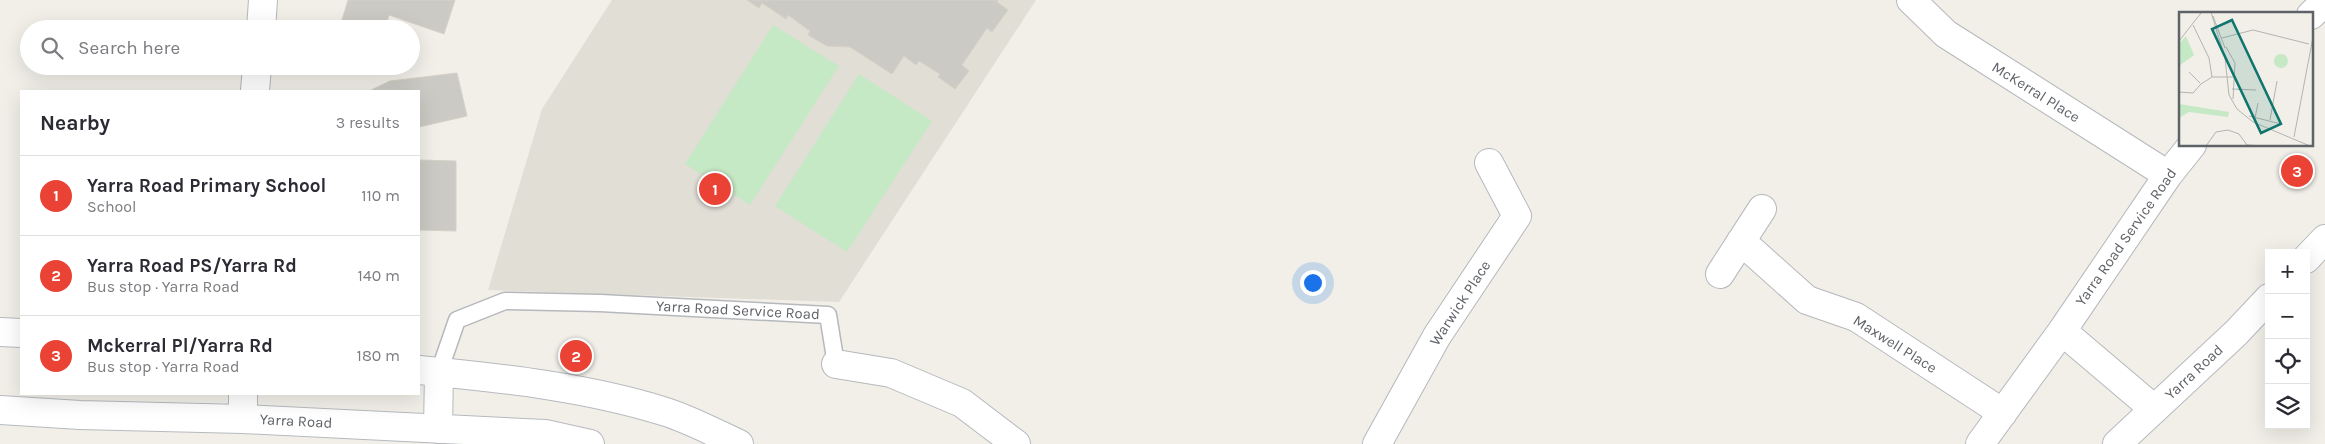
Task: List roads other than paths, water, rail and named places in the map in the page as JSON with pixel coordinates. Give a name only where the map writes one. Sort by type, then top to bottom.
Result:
[{"type":"street","points":[[262,20],[263,0]]},
{"type":"street","name":"McKerral Place","points":[[1911,0],[1946,34],[2168,175]]},
{"type":"street","points":[[2312,14],[2325,2]]},
{"type":"street","points":[[255,90],[256,75]]},
{"type":"street","name":"Yarra Road Service Road","points":[[1980,444],[2062,331],[2168,175],[2191,146]]},
{"type":"street","name":"Warwick Place","points":[[1377,444],[1436,336],[1517,216],[1489,163]]},
{"type":"street","points":[[1720,274],[1762,209]]},
{"type":"street","points":[[2310,255],[2325,239]]},
{"type":"street","name":"Maxwell Place","points":[[1741,241],[1807,300],[1856,317],[2002,412]]},
{"type":"street","name":"Yarra Road","points":[[2117,444],[2236,333],[2265,302]]},
{"type":"street","points":[[2062,331],[2154,409]]},
{"type":"street","points":[[0,332],[20,333]]},
{"type":"street","name":"Yarra Road Service Road","points":[[836,364],[891,373],[962,403],[1016,444]]},
{"type":"street","points":[[438,429],[429,371],[559,388],[621,399],[668,412],[739,444]]},
{"type":"street","name":"Yarra Road","points":[[0,410],[80,415],[243,406],[438,429],[544,434],[590,444]]},
{"type":"lane","name":"Yarra Road Service Road","points":[[429,371],[457,320],[505,300],[828,315],[836,364]]},
{"type":"place","name":"Mckerral Pl/Yarra Rd","points":[[2297,171]]},
{"type":"place","name":"Yarra Road Primary School","points":[[715,189]]},
{"type":"place","name":"Yarra Road PS/Yarra Rd","points":[[576,356]]}]
